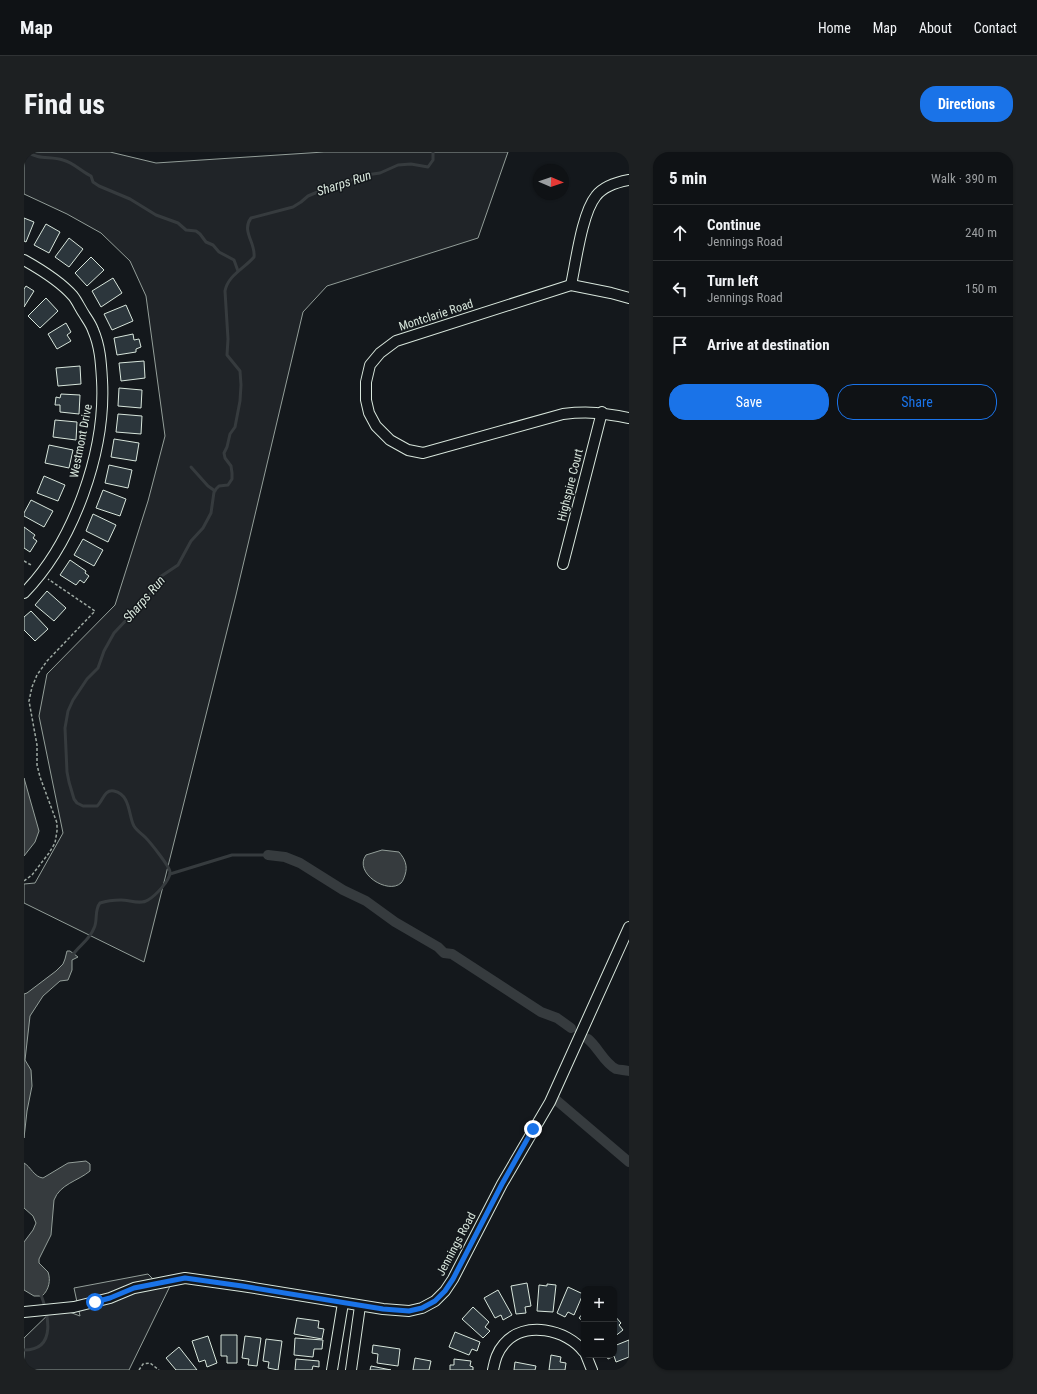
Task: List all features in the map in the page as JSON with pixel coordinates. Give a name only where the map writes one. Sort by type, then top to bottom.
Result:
[{"type":"street","points":[[571,285],[587,210],[596,195],[609,186],[629,180]]},
{"type":"street","name":"Westmont Drive","points":[[24,260],[45,272],[72,296],[93,329],[101,356],[103,398],[98,435],[90,474],[77,510],[57,551],[34,583],[24,593]]},
{"type":"street","name":"Montclarie Road","points":[[629,298],[571,285],[396,341],[380,353],[370,365],[366,382],[366,400],[369,413],[376,426],[390,440],[408,450],[423,453],[563,414],[602,412],[629,418]]},
{"type":"street","name":"Highspire Court","points":[[563,564],[602,412]]},
{"type":"street","name":"Jennings Road","points":[[24,1312],[74,1307],[110,1298],[134,1288],[185,1278],[360,1306],[395,1310],[409,1311],[422,1308],[435,1301],[445,1291],[464,1260],[502,1184],[550,1102],[629,927]]},
{"type":"street","points":[[332,1370],[343,1303]]},
{"type":"street","points":[[351,1370],[360,1306]]},
{"type":"street","points":[[493,1370],[496,1357],[504,1344],[517,1334],[528,1330],[542,1330],[558,1333],[573,1340],[581,1349]]},
{"type":"street","points":[[587,1358],[592,1370]]},
{"type":"path","points":[[24,561],[31,565]]},
{"type":"path","points":[[24,881],[32,875],[49,853],[55,843],[57,831],[57,823],[37,765],[37,745],[29,701],[32,687],[37,675],[47,661],[95,611],[45,577]]},
{"type":"path","points":[[139,1370],[143,1364],[150,1363],[159,1370]]},
{"type":"shaded area","points":[[24,152],[110,152],[156,163],[324,152],[508,152],[478,238],[327,286],[303,312],[236,595],[144,962],[24,903],[24,884],[35,883],[63,833],[39,716],[47,674],[115,605],[148,501],[165,436],[146,296],[130,261],[101,233],[67,214],[24,194]]},
{"type":"shaded area","points":[[24,778],[39,831],[35,842],[24,856]]},
{"type":"shaded area","points":[[382,850],[399,852],[403,857],[406,872],[401,883],[395,886],[381,884],[368,875],[364,869],[363,862],[366,855]]},
{"type":"shaded area","points":[[67,951],[70,951],[78,957],[72,960],[72,970],[68,980],[60,981],[43,996],[30,1016],[25,1060],[31,1070],[32,1086],[24,1138],[24,994],[56,971],[63,964]]},
{"type":"shaded area","points":[[86,1161],[90,1164],[90,1171],[60,1190],[54,1200],[51,1235],[39,1259],[39,1263],[48,1272],[49,1285],[42,1296],[34,1296],[24,1290],[24,1242],[33,1230],[36,1223],[33,1216],[24,1208],[24,1163],[37,1176],[43,1178],[68,1163]]},
{"type":"shaded area","points":[[148,1274],[157,1283],[173,1280],[129,1370],[24,1370],[24,1338],[56,1307],[80,1316],[74,1288]]},
{"type":"building","points":[[24,218],[34,222],[26,242],[24,241]]},
{"type":"building","points":[[46,224],[60,232],[49,253],[34,245]]},
{"type":"building","points":[[69,238],[83,249],[69,267],[55,257]]},
{"type":"building","points":[[91,257],[104,270],[87,286],[75,273]]},
{"type":"building","points":[[113,278],[122,293],[101,307],[92,291]]},
{"type":"building","points":[[26,286],[34,291],[24,307],[24,289]]},
{"type":"building","points":[[46,298],[58,311],[40,328],[28,316]]},
{"type":"building","points":[[126,305],[133,321],[112,330],[104,314]]},
{"type":"building","points":[[66,323],[71,332],[67,335],[71,341],[57,349],[48,334]]},
{"type":"building","points":[[133,334],[134,340],[139,339],[141,347],[136,349],[136,352],[117,355],[114,338]]},
{"type":"building","points":[[144,361],[145,378],[121,381],[119,363]]},
{"type":"building","points":[[80,366],[81,384],[58,386],[56,368]]},
{"type":"building","points":[[119,388],[142,390],[141,408],[118,406]]},
{"type":"building","points":[[61,394],[80,395],[79,414],[60,412],[60,405],[55,405],[56,397],[60,398]]},
{"type":"building","points":[[118,414],[142,416],[141,434],[116,432]]},
{"type":"building","points":[[55,420],[77,422],[76,440],[53,437]]},
{"type":"building","points":[[114,439],[139,443],[136,461],[111,457]]},
{"type":"building","points":[[49,445],[73,450],[69,468],[45,463]]},
{"type":"building","points":[[109,465],[132,470],[128,488],[105,483]]},
{"type":"building","points":[[44,476],[65,485],[58,501],[37,493]]},
{"type":"building","points":[[103,490],[126,499],[120,516],[96,508]]},
{"type":"building","points":[[31,500],[53,511],[44,527],[24,516],[24,513]]},
{"type":"building","points":[[93,514],[116,525],[108,542],[86,531]]},
{"type":"building","points":[[24,527],[35,535],[33,538],[37,541],[30,552],[24,548]]},
{"type":"building","points":[[83,539],[103,550],[94,566],[74,555]]},
{"type":"building","points":[[70,560],[86,571],[85,573],[89,576],[84,583],[80,580],[76,585],[60,575]]},
{"type":"building","points":[[47,591],[66,608],[54,621],[35,605]]},
{"type":"building","points":[[31,611],[48,629],[35,641],[24,630],[24,617]]},
{"type":"building","points":[[527,1283],[531,1306],[525,1307],[526,1313],[516,1314],[511,1286]]},
{"type":"building","points":[[547,1284],[556,1285],[553,1312],[537,1311],[539,1285],[547,1286]]},
{"type":"building","points":[[568,1287],[581,1293],[581,1299],[574,1315],[568,1312],[565,1317],[557,1313]]},
{"type":"building","points":[[498,1290],[512,1315],[503,1320],[501,1315],[495,1318],[484,1298]]},
{"type":"building","points":[[473,1307],[489,1322],[485,1327],[490,1331],[483,1338],[462,1319]]},
{"type":"building","points":[[297,1318],[319,1321],[318,1328],[324,1329],[322,1339],[294,1334]]},
{"type":"building","points":[[617,1318],[621,1323],[619,1325],[623,1330],[617,1335]]},
{"type":"building","points":[[455,1332],[480,1342],[477,1351],[472,1349],[469,1355],[449,1347]]},
{"type":"building","points":[[221,1335],[237,1335],[237,1363],[227,1363],[227,1356],[221,1356]]},
{"type":"building","points":[[208,1336],[217,1363],[207,1367],[205,1360],[199,1362],[192,1341]]},
{"type":"building","points":[[245,1336],[261,1338],[257,1366],[248,1365],[249,1359],[242,1358]]},
{"type":"building","points":[[295,1338],[323,1340],[322,1349],[314,1349],[313,1357],[294,1355]]},
{"type":"building","points":[[266,1339],[282,1341],[278,1370],[268,1368],[269,1362],[263,1361]]},
{"type":"building","points":[[629,1340],[629,1357],[616,1362],[615,1358],[617,1358],[617,1345]]},
{"type":"building","points":[[373,1345],[400,1349],[398,1366],[377,1363],[378,1354],[372,1353]]},
{"type":"building","points":[[179,1347],[197,1370],[176,1370],[166,1358]]},
{"type":"building","points":[[551,1355],[561,1357],[560,1362],[566,1363],[565,1370],[549,1370]]},
{"type":"building","points":[[415,1358],[431,1361],[429,1370],[413,1370]]},
{"type":"building","points":[[296,1359],[319,1361],[319,1367],[313,1366],[312,1370],[295,1370]]},
{"type":"building","points":[[454,1359],[471,1361],[470,1366],[473,1367],[473,1370],[450,1370],[450,1365],[454,1365]]},
{"type":"building","points":[[515,1362],[536,1366],[535,1370],[514,1370]]},
{"type":"building","points":[[371,1366],[391,1370],[370,1370]]},
{"type":"waterway","points":[[28,152],[40,157],[67,161],[91,176],[93,182],[99,186],[130,199],[156,215],[178,223],[186,230],[196,231],[206,242],[213,245],[219,252],[234,260],[238,271]]},
{"type":"waterway","name":"Sharps Run","points":[[72,956],[92,932],[95,925],[97,909],[100,903],[118,900],[138,902],[145,901],[151,898],[165,884],[168,880],[170,872],[148,840],[134,826],[126,801],[119,793],[114,791],[108,792],[97,806],[83,806],[77,803],[74,799],[67,772],[65,728],[68,711],[73,700],[87,679],[98,668],[104,651],[114,633],[147,598],[160,577],[178,565],[191,541],[203,528],[211,513],[214,492],[219,486],[228,485],[232,479],[231,466],[225,458],[224,453],[230,434],[235,427],[240,401],[241,385],[240,371],[227,355],[228,339],[225,291],[233,276],[254,257],[253,247],[248,232],[248,223],[251,218],[293,207],[308,196],[332,184],[347,182],[359,176],[380,173],[398,165],[411,164],[428,167],[433,160],[433,152]]},
{"type":"waterway","points":[[191,467],[208,486],[215,491]]},
{"type":"waterway","points":[[170,874],[232,855],[268,855]]},
{"type":"waterway","points":[[268,855],[285,857],[300,863],[343,890],[366,901],[395,922],[438,947],[444,953],[452,954],[541,1012],[557,1018],[571,1028]]},
{"type":"waterway","points":[[571,1028],[588,1039]]},
{"type":"waterway","points":[[588,1039],[612,1066],[616,1069],[629,1071]]},
{"type":"waterway","points":[[555,1099],[629,1162]]},
{"type":"waterway","name":"Sharps Run","points":[[24,1350],[35,1348],[42,1344],[46,1337],[48,1329],[46,1310],[40,1292]]},
{"type":"route","points":[[95,1302],[110,1298],[134,1288],[185,1278],[383,1309],[409,1311],[422,1308],[435,1301],[445,1291],[453,1279],[502,1184],[533,1129]]}]
